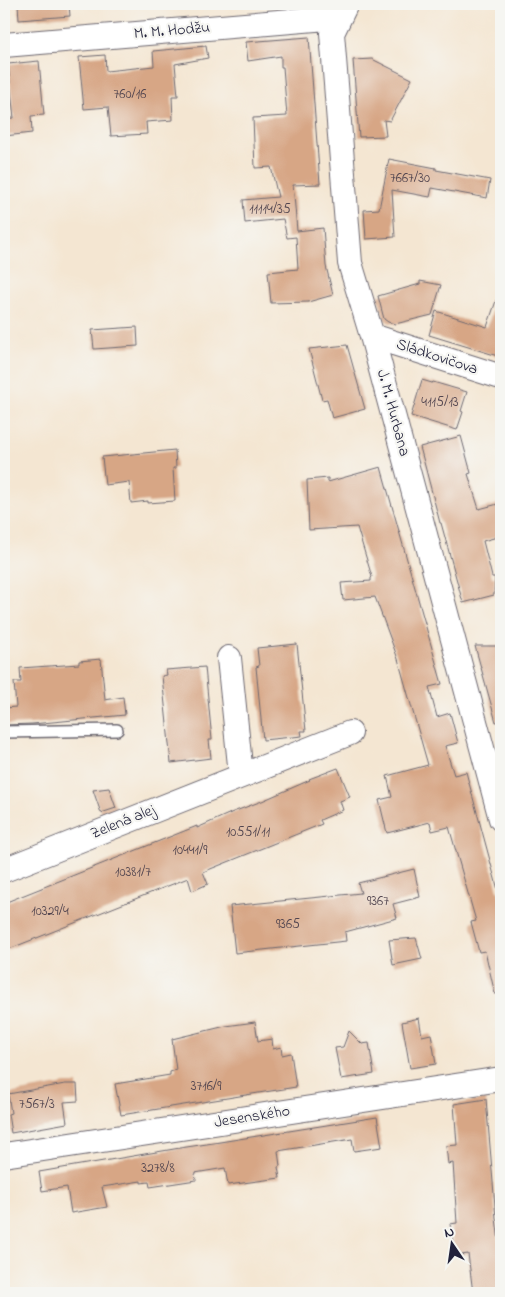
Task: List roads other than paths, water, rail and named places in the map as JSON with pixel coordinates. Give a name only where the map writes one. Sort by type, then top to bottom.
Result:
[{"type":"street","name":"M. M. Hodžu","points":[[4,45],[343,11]]},
{"type":"street","name":"J. M. Hurbana","points":[[343,11],[332,33],[350,262],[372,336],[501,819]]},
{"type":"street","name":"Sládkovičova","points":[[372,336],[501,377]]},
{"type":"street","points":[[229,658],[242,775]]},
{"type":"street","name":"Zelená alej","points":[[4,870],[350,733]]},
{"type":"street","name":"Jesenského","points":[[4,1155],[501,1079]]},
{"type":"lane","points":[[4,732],[117,730]]}]
